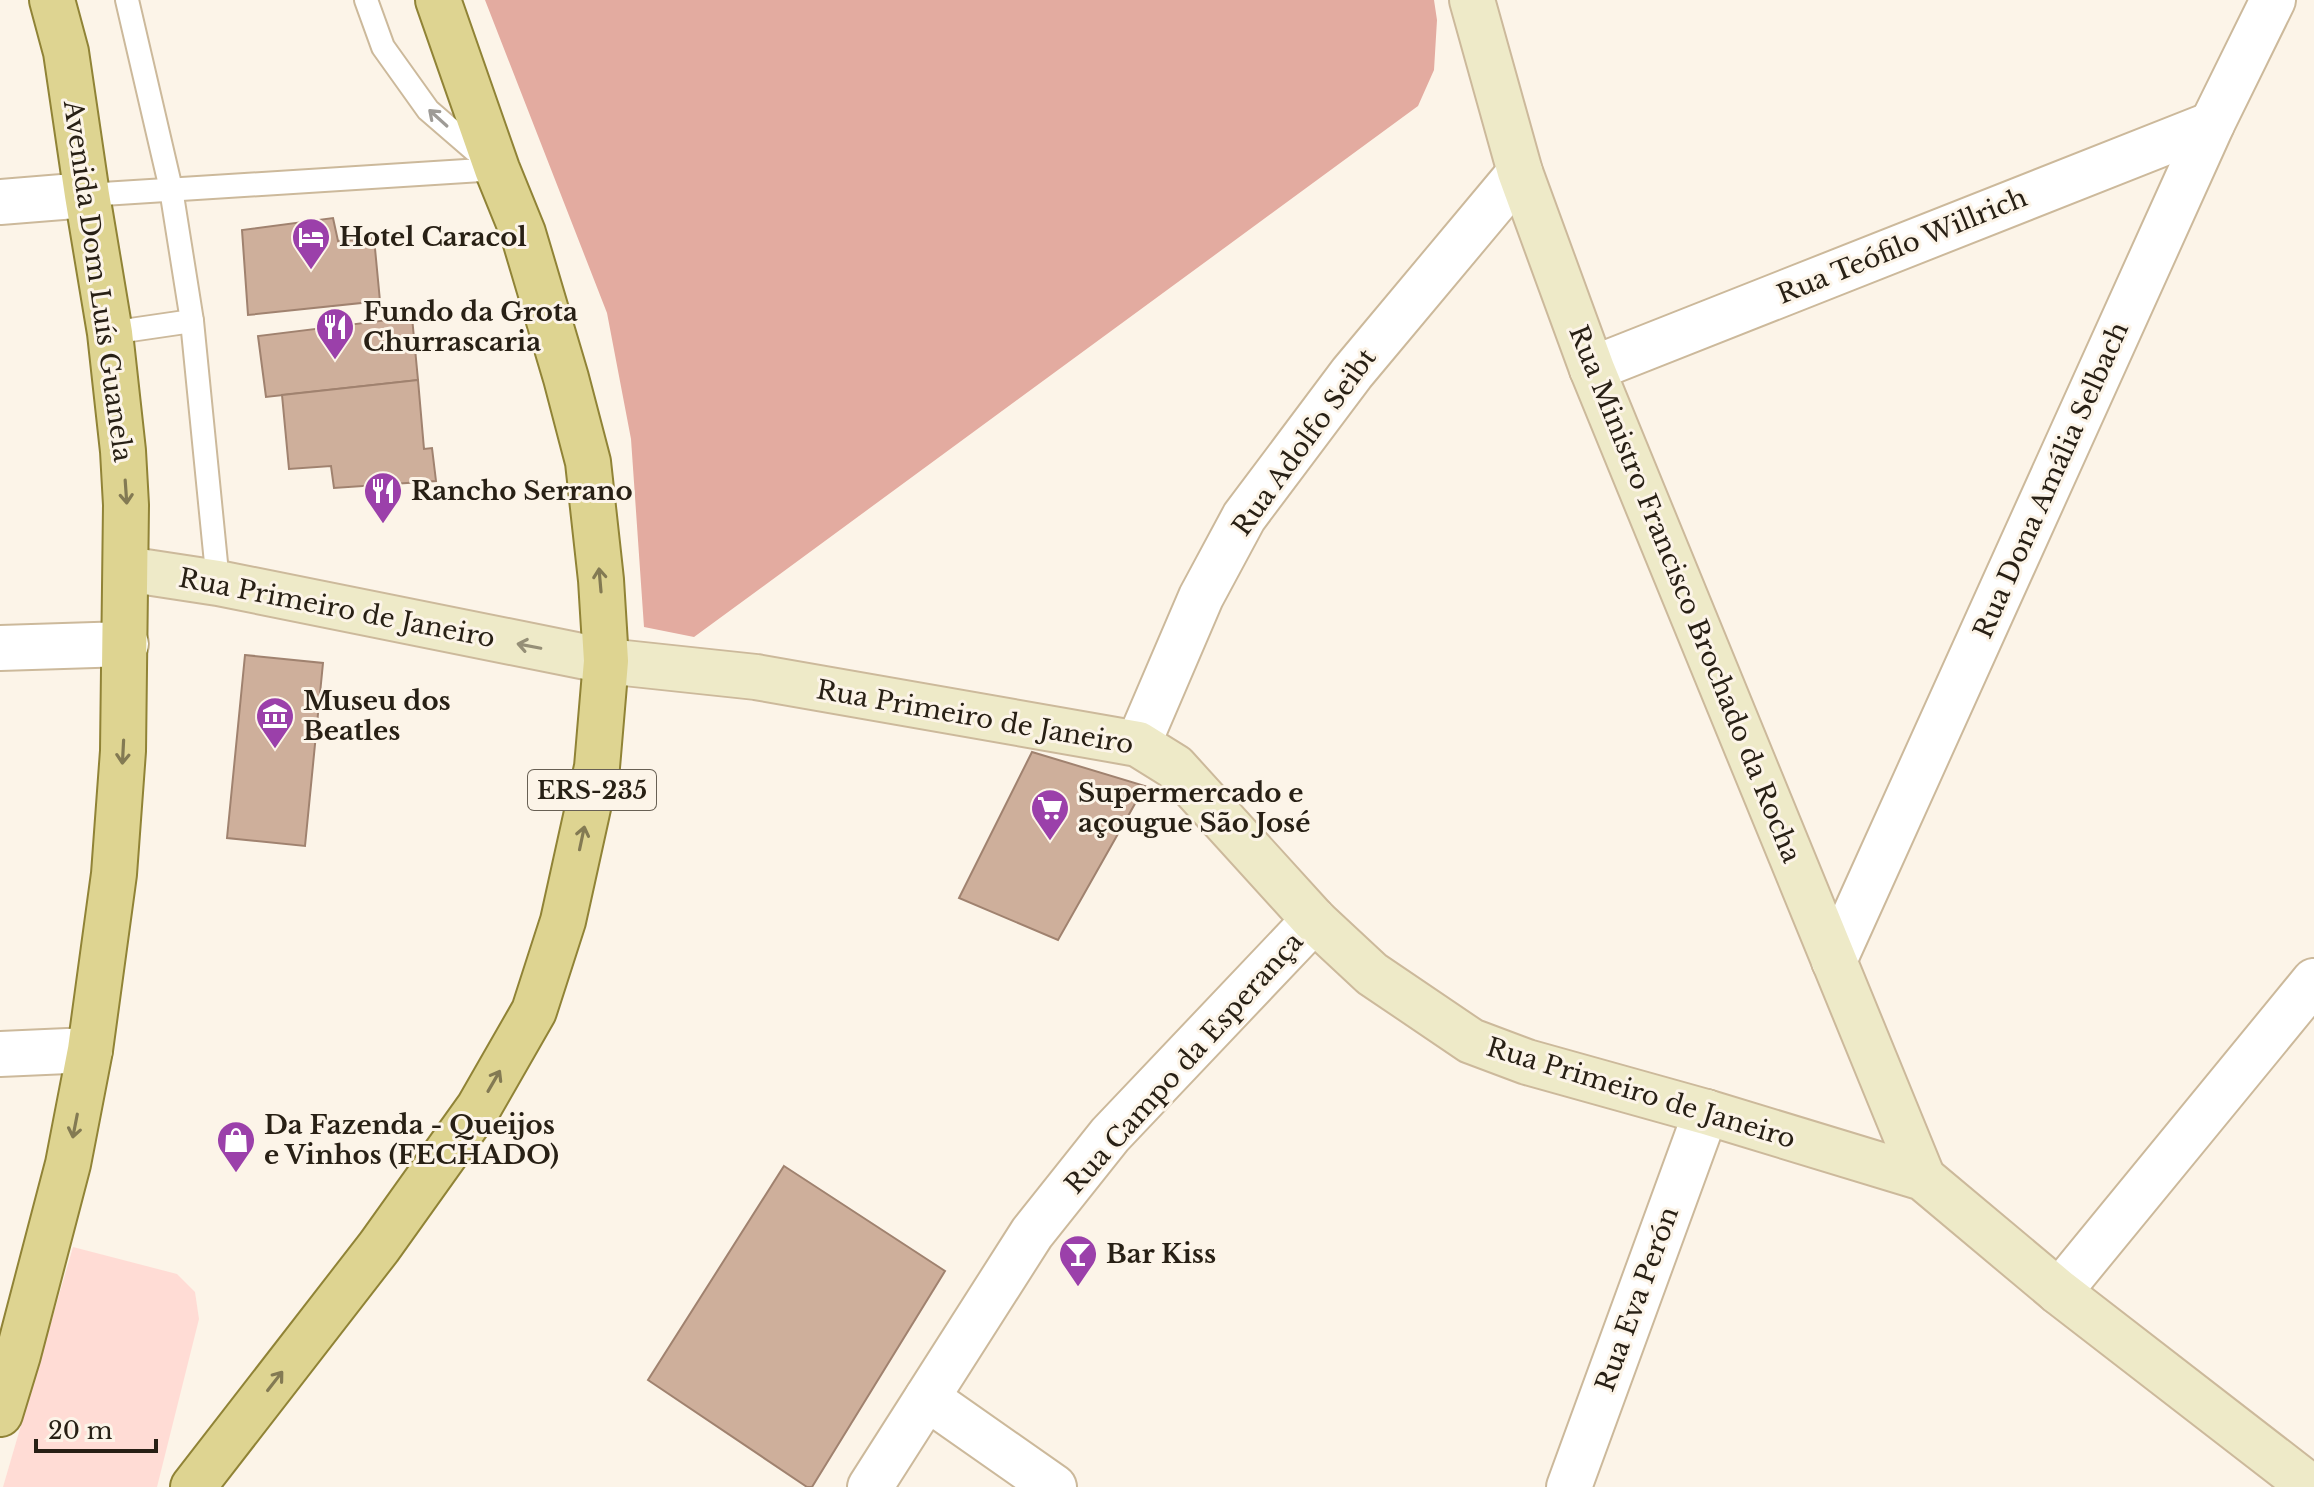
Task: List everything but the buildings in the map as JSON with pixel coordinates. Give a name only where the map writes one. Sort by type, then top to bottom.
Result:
[{"type":"main road","name":"Avenida Dom Luís Guanela","points":[[0,1414],[68,1164],[90,1050],[114,874],[123,751],[126,644],[124,464],[110,333],[66,52],[52,0]]},
{"type":"main road","name":"ERS-235","points":[[193,1487],[379,1247],[479,1107],[534,1011],[563,921],[597,767],[606,661],[588,462],[523,233],[497,169],[438,0]]},
{"type":"street","name":"Rua Ministro Francisco Brochado da Rocha","points":[[1472,0],[1520,172],[1592,369],[1923,1178]]},
{"type":"street","name":"Rua Dona Amália Selbach","points":[[1834,961],[2212,124],[2273,0]]},
{"type":"street","name":"Rua Teófilo Willrich","points":[[1592,369],[2212,124]]},
{"type":"street","name":"Rua Adolfo Seibt","points":[[1138,744],[1201,597],[1244,517],[1352,373],[1520,172]]},
{"type":"street","points":[[0,202],[87,195]]},
{"type":"street","name":"Rua Primeiro de Janeiro","points":[[126,569],[218,583],[606,661],[756,677],[1138,744],[1175,767],[1314,920],[1372,974],[1471,1041],[1527,1062],[1923,1178],[2059,1292],[2311,1487]]},
{"type":"street","points":[[0,648],[126,644]]},
{"type":"street","name":"Rua Campo da Esperança","points":[[870,1487],[1032,1233],[1110,1135],[1314,920]]},
{"type":"street","points":[[2059,1292],[2314,981]]},
{"type":"street","points":[[0,1054],[90,1050]]},
{"type":"street","name":"Rua Eva Perón","points":[[1569,1487],[1706,1112]]},
{"type":"street","points":[[927,1398],[1054,1487]]},
{"type":"lane","points":[[127,0],[171,189],[192,321],[218,583]]},
{"type":"lane","points":[[366,0],[383,47],[428,110],[497,169]]},
{"type":"lane","points":[[87,195],[497,169]]},
{"type":"lane","points":[[110,333],[192,321]]},
{"type":"shaded area","points":[[485,0],[1434,0],[1437,20],[1434,70],[1418,106],[694,637],[644,627],[631,439],[607,313]]},
{"type":"shaded area","points":[[73,1247],[177,1274],[195,1292],[199,1319],[157,1487],[3,1487]]},
{"type":"place","name":"Hotel Caracol","points":[[311,271]]},
{"type":"place","name":"Fundo da Grota Churrascaria","points":[[335,361]]},
{"type":"place","name":"Rancho Serrano","points":[[383,525]]},
{"type":"place","name":"Museu dos Beatles","points":[[275,750]]},
{"type":"place","name":"Supermercado e açougue São José","points":[[1050,842]]},
{"type":"place","name":"Da Fazenda - Queijos e Vinhos (FECHADO)","points":[[236,1174]]},
{"type":"place","name":"Bar Kiss","points":[[1078,1288]]}]
